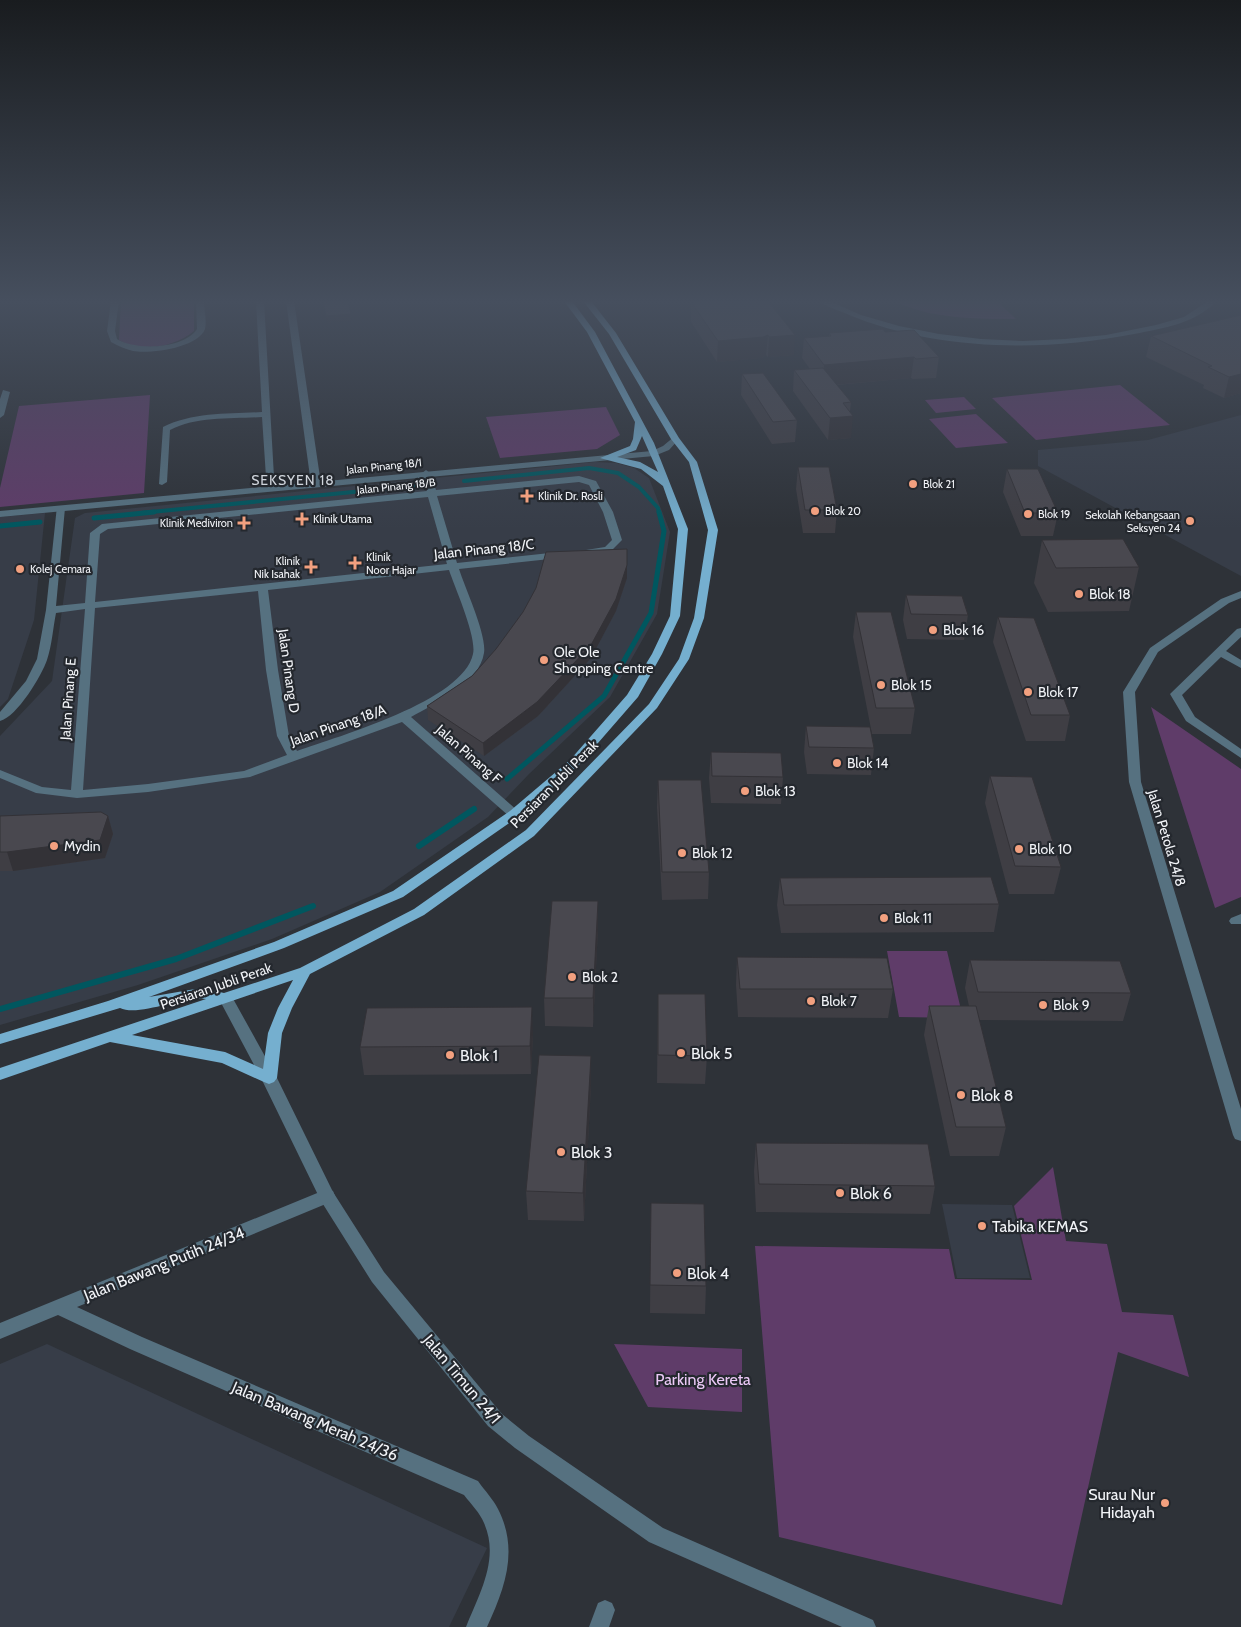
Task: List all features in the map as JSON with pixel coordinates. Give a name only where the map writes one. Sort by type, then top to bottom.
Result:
[{"type":"main road","name":"Persiaran Jubli Perak","points":[[0,1039],[113,1005],[279,945],[398,894],[514,814],[574,762],[632,697],[675,616],[683,529],[654,453],[615,377]]},
{"type":"main road","name":"Persiaran Jubli Perak","points":[[0,1074],[306,971],[419,912],[530,833],[653,706],[684,659],[699,618],[713,530],[693,462],[675,439],[638,377]]},
{"type":"main road","points":[[604,458],[621,454],[636,445],[638,440],[638,420]]},
{"type":"main road","points":[[604,458],[641,464],[656,475],[670,491]]},
{"type":"main road","points":[[111,1038],[162,1044],[225,1058],[269,1078],[275,1033],[285,1008],[306,971]]},
{"type":"main road","points":[[113,1005],[136,1005],[190,994],[212,995],[226,999]]},
{"type":"street","points":[[265,377],[270,477]]},
{"type":"street","points":[[301,377],[316,484]]},
{"type":"street","points":[[0,415],[6,392]]},
{"type":"street","points":[[162,482],[166,429],[186,421],[267,414]]},
{"type":"street","name":"Jalan Pinang 18/1","points":[[0,514],[654,453],[666,448],[675,439]]},
{"type":"street","name":"Jalan Pinang 18/A","points":[[0,774],[40,790],[77,794],[148,788],[246,774],[404,717],[454,688],[473,668],[479,653],[478,638],[453,567],[426,473]]},
{"type":"street","name":"Jalan Pinang 18/B","points":[[91,606],[95,532],[105,526],[579,479],[593,483],[608,512]]},
{"type":"street","points":[[0,718],[31,682],[42,659],[51,610],[60,508]]},
{"type":"street","name":"Jalan Pinang 18/C","points":[[51,610],[608,549],[617,540],[608,512]]},
{"type":"street","name":"Jalan Pinang D","points":[[264,587],[272,670],[283,736],[294,756]]},
{"type":"street","name":"Jalan Petola 24/8","points":[[1241,595],[1225,600],[1154,650],[1128,692],[1135,782],[1241,1135]]},
{"type":"street","name":"Jalan Pinang E","points":[[77,794],[91,606]]},
{"type":"street","points":[[1241,631],[1176,694],[1190,719],[1241,754]]},
{"type":"street","points":[[1220,651],[1241,665]]},
{"type":"street","name":"Jalan Pinang F","points":[[404,717],[514,814]]},
{"type":"street","name":"Jalan Timun 24/1","points":[[226,999],[269,1078],[328,1196],[378,1278],[494,1420],[522,1442],[656,1535],[866,1627]]},
{"type":"street","name":"Jalan Bawang Putih 24/34","points":[[0,1331],[328,1196]]},
{"type":"street","name":"Jalan Bawang Merah 24/36","points":[[59,1307],[136,1343],[471,1488],[493,1520],[501,1553],[494,1590],[476,1627]]},
{"type":"shaded area","name":"Sekolah Kebangsaan Seksyen 24","points":[[1241,415],[1241,576],[1038,466],[1038,450],[1148,440]]},
{"type":"shaded area","points":[[595,462],[616,463],[634,468],[649,478],[670,532],[657,614],[610,697],[529,774],[488,817],[380,892],[272,939],[138,985],[0,1025],[0,736],[52,681],[75,518],[85,513]]},
{"type":"shaded area","name":"Kolej Cemara","points":[[45,513],[34,620],[8,699],[0,707],[0,517]]},
{"type":"shaded area","name":"Tabika KEMAS","points":[[942,1204],[1012,1205],[1030,1278],[957,1278]]},
{"type":"shaded area","points":[[47,1344],[487,1548],[449,1627],[0,1627],[0,1364]]},
{"type":"green space","points":[[1120,385],[1170,425],[1036,440],[992,398]]},
{"type":"green space","points":[[150,395],[144,493],[0,507],[0,488],[19,406]]},
{"type":"green space","points":[[964,397],[976,409],[936,413],[925,400]]},
{"type":"green space","points":[[606,407],[620,435],[597,449],[500,458],[486,417]]},
{"type":"green space","points":[[976,414],[1008,443],[956,448],[929,419]]},
{"type":"green space","points":[[1151,707],[1241,769],[1241,897],[1215,908]]},
{"type":"green space","points":[[887,951],[947,951],[963,1018],[899,1017]]},
{"type":"green space","points":[[1053,1167],[1066,1241],[1107,1244],[1122,1312],[1173,1315],[1189,1377],[1118,1352],[1062,1605],[779,1537],[755,1246],[949,1249],[955,1279],[1032,1280],[1014,1206]]},
{"type":"green space","name":"Parking Kereta","points":[[614,1344],[742,1349],[742,1412],[648,1407]]},
{"type":"building","points":[[744,377],[766,377],[797,420],[773,422]]},
{"type":"building","points":[[799,377],[830,377],[851,402],[843,403],[853,416],[830,418]]},
{"type":"building","points":[[798,467],[829,467],[837,510],[805,510]]},
{"type":"building","points":[[1007,469],[1038,469],[1058,513],[1025,513]]},
{"type":"building","points":[[1123,539],[1139,567],[1056,568],[1042,540]]},
{"type":"building","name":"Ole Ole Shopping Centre","points":[[627,549],[627,565],[616,599],[591,645],[537,702],[483,743],[427,706],[472,676],[496,649],[523,612],[536,588],[546,552]]},
{"type":"building","points":[[906,595],[962,596],[968,615],[911,614]]},
{"type":"building","points":[[856,612],[891,612],[915,708],[876,708]]},
{"type":"building","points":[[998,617],[1034,618],[1070,715],[1031,715]]},
{"type":"building","points":[[806,726],[870,727],[874,748],[809,747]]},
{"type":"building","points":[[711,752],[781,753],[783,777],[712,776]]},
{"type":"building","points":[[990,776],[1032,777],[1061,867],[1015,866]]},
{"type":"building","name":"Blok 12","points":[[658,780],[701,780],[709,872],[662,872]]},
{"type":"building","points":[[101,812],[108,816],[100,840],[0,852],[0,816]]},
{"type":"building","points":[[991,877],[999,904],[784,905],[780,878]]},
{"type":"building","name":"Blok 2","points":[[552,901],[598,901],[593,998],[544,998]]},
{"type":"building","points":[[737,957],[887,958],[893,989],[740,989]]},
{"type":"building","points":[[970,960],[1120,961],[1131,993],[978,992]]},
{"type":"building","points":[[658,994],[705,994],[707,1056],[658,1055]]},
{"type":"building","points":[[929,1006],[976,1006],[1006,1127],[956,1127]]},
{"type":"building","points":[[532,1007],[530,1046],[360,1047],[367,1008]]},
{"type":"building","name":"Blok 3","points":[[539,1055],[591,1056],[583,1193],[526,1191]]},
{"type":"building","points":[[756,1143],[928,1144],[935,1186],[759,1184]]},
{"type":"building","name":"Blok 4","points":[[651,1203],[704,1204],[706,1286],[650,1285]]},
{"type":"waterway","points":[[464,481],[589,468],[618,473],[639,487],[658,508],[659,513]]},
{"type":"waterway","points":[[141,513],[414,486]]},
{"type":"waterway","points":[[94,518],[154,512]]},
{"type":"waterway","points":[[507,779],[604,696],[651,613],[664,531],[659,512]]},
{"type":"waterway","points":[[0,526],[40,522]]},
{"type":"waterway","points":[[419,846],[474,809]]},
{"type":"waterway","points":[[0,1009],[176,959],[313,906]]},
{"type":"place","name":"Blok 21","points":[[913,484]]},
{"type":"place","name":"Klinik Dr. Rosli","points":[[527,496]]},
{"type":"place","name":"Blok 20","points":[[815,511]]},
{"type":"place","name":"Blok 19","points":[[1028,514]]},
{"type":"place","name":"Klinik Utama","points":[[302,519]]},
{"type":"place","name":"Sekolah Kebangsaan Seksyen 24","points":[[1190,521]]},
{"type":"place","name":"Klinik Mediviron","points":[[244,523]]},
{"type":"place","name":"Klinik Noor Hajar","points":[[355,563]]},
{"type":"place","name":"Klinik Nik Isahak","points":[[311,567]]},
{"type":"place","name":"Kolej Cemara","points":[[20,569]]},
{"type":"place","name":"Blok 18","points":[[1079,594]]},
{"type":"place","name":"Blok 16","points":[[933,630]]},
{"type":"place","name":"Ole Ole Shopping Centre","points":[[544,660]]},
{"type":"place","name":"Blok 15","points":[[881,685]]},
{"type":"place","name":"Blok 17","points":[[1028,692]]},
{"type":"place","name":"Blok 14","points":[[837,763]]},
{"type":"place","name":"Blok 13","points":[[745,791]]},
{"type":"place","name":"Mydin","points":[[54,846]]},
{"type":"place","name":"Blok 10","points":[[1019,849]]},
{"type":"place","name":"Blok 12","points":[[682,853]]},
{"type":"place","name":"Blok 11","points":[[884,918]]},
{"type":"place","name":"Blok 2","points":[[572,977]]},
{"type":"place","name":"Blok 7","points":[[811,1001]]},
{"type":"place","name":"Blok 9","points":[[1043,1005]]},
{"type":"place","name":"Blok 5","points":[[681,1053]]},
{"type":"place","name":"Blok 1","points":[[450,1055]]},
{"type":"place","name":"Blok 8","points":[[961,1095]]},
{"type":"place","name":"Blok 3","points":[[561,1152]]},
{"type":"place","name":"Blok 6","points":[[840,1193]]},
{"type":"place","name":"Tabika KEMAS","points":[[982,1226]]},
{"type":"place","name":"Blok 4","points":[[677,1273]]},
{"type":"place","name":"Surau Nur Hidayah","points":[[1165,1503]]},
{"type":"district","name":"SEKSYEN 18","points":[[293,480]]}]
